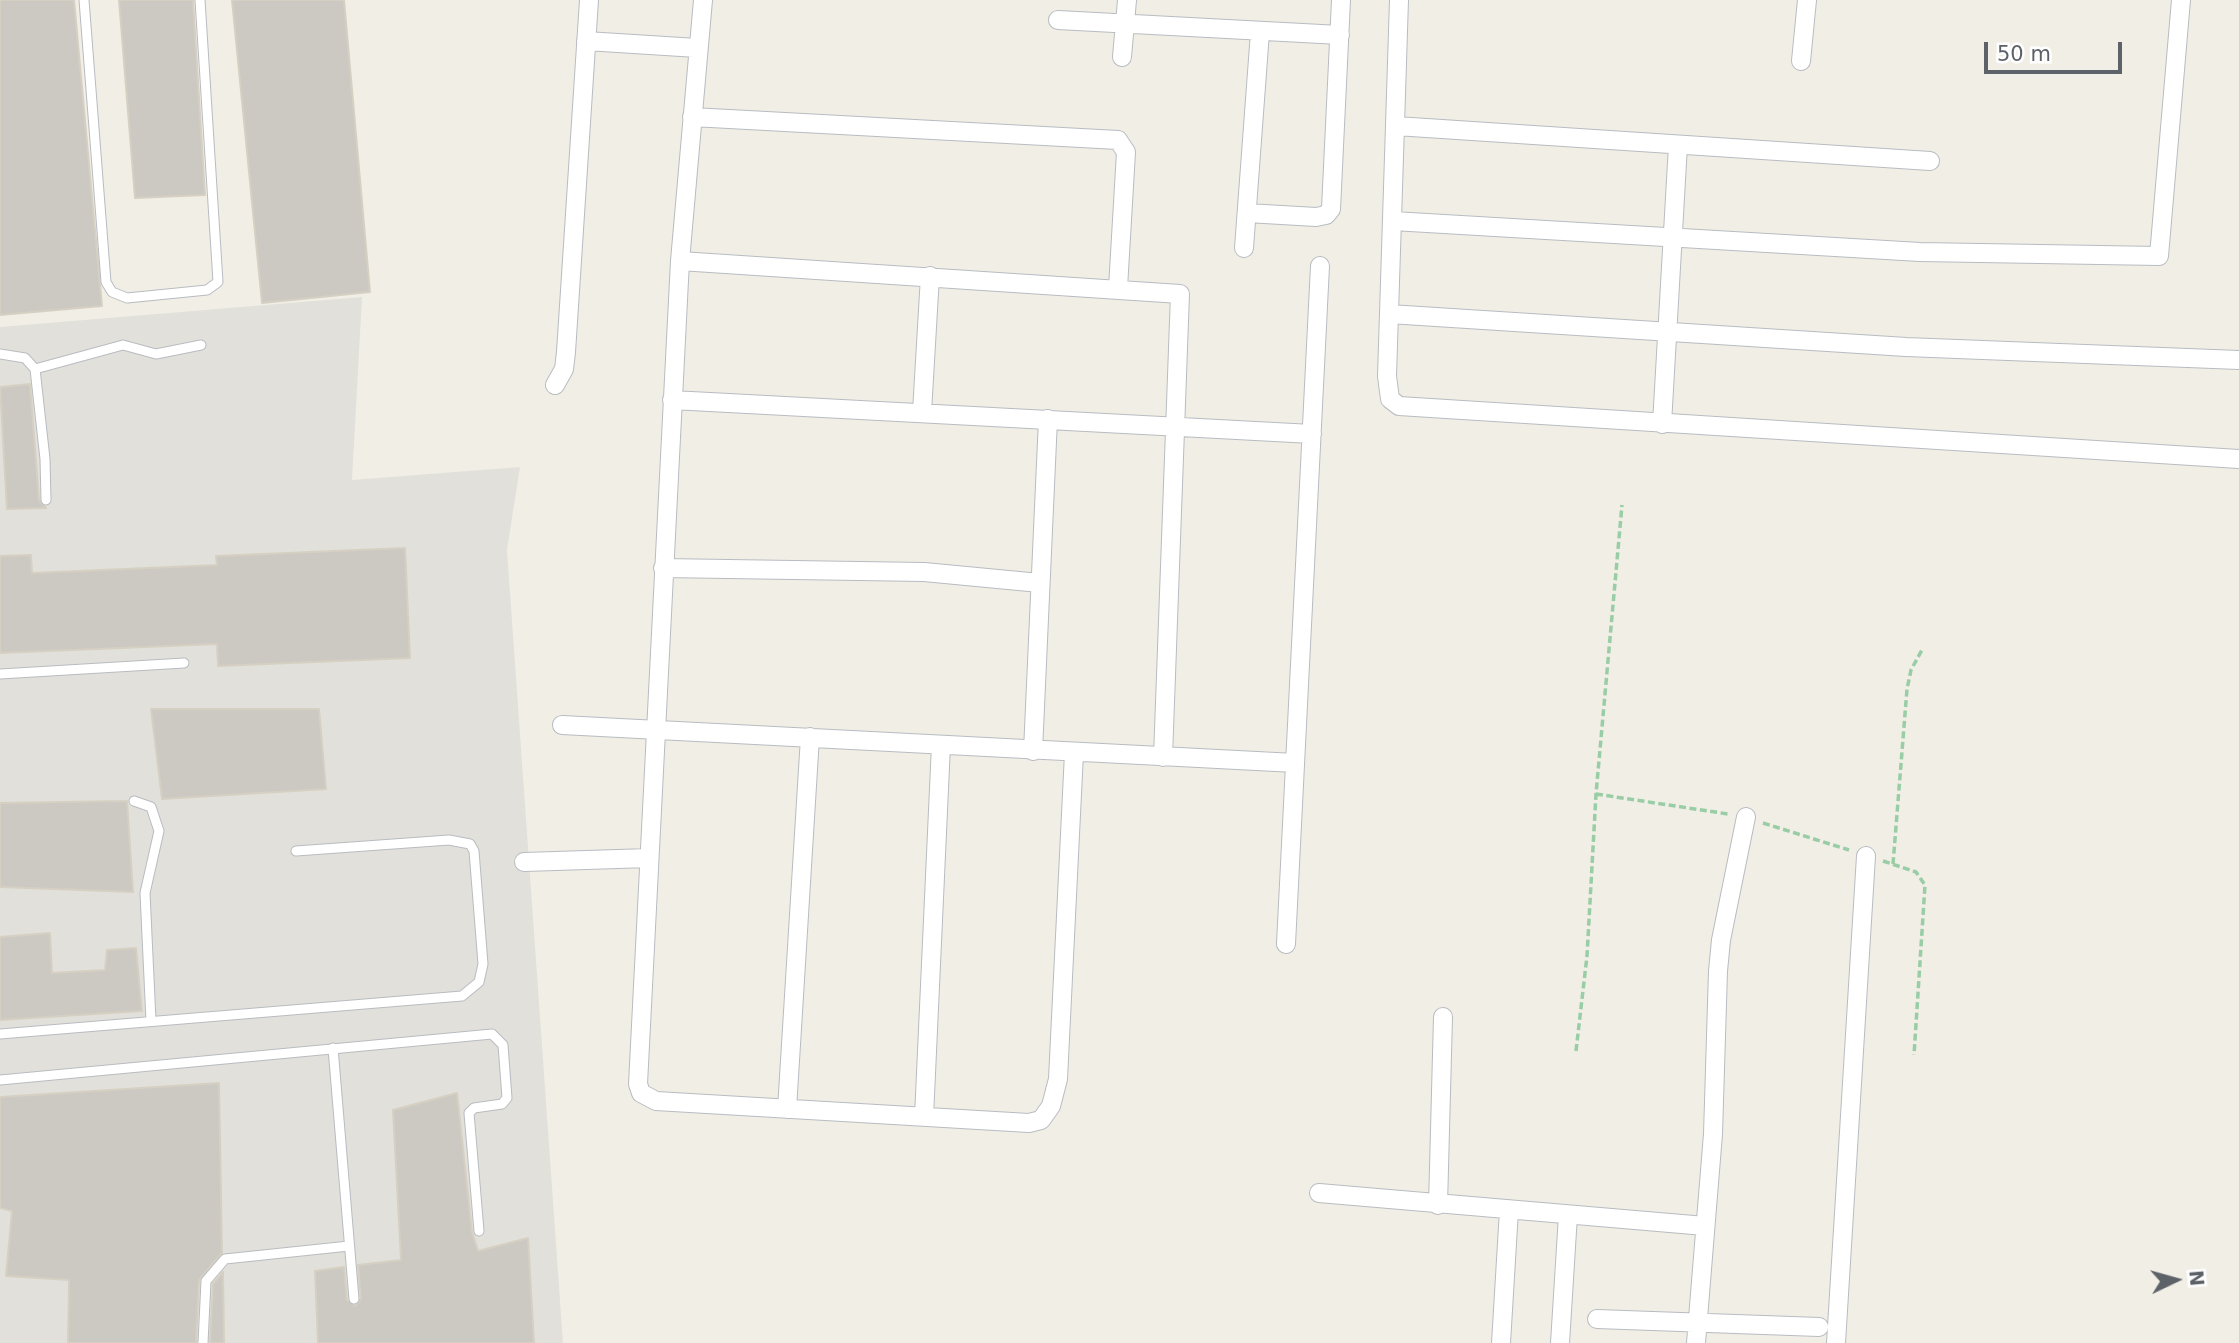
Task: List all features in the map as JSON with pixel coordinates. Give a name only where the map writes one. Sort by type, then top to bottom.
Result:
[{"type":"street","points":[[555,385],[564,369],[566,352],[589,0]]},
{"type":"street","points":[[703,0],[680,261],[672,400],[638,1084],[641,1093],[656,1101],[1035,1123],[1051,1106],[1058,1079],[1074,753]]},
{"type":"street","points":[[1122,57],[1126,0]]},
{"type":"street","points":[[1247,213],[1316,217],[1329,214],[1332,205],[1341,0]]},
{"type":"street","points":[[1399,0],[1387,391],[1390,399],[1399,406],[2239,459]]},
{"type":"street","points":[[1801,61],[1807,0]]},
{"type":"street","points":[[1393,221],[1920,252],[2159,256],[2181,0]]},
{"type":"street","points":[[1058,20],[1340,35]]},
{"type":"street","points":[[1244,248],[1261,32]]},
{"type":"street","points":[[586,41],[697,48]]},
{"type":"street","points":[[692,117],[1118,140],[1126,152],[1118,288]]},
{"type":"street","points":[[1396,127],[1930,161]]},
{"type":"street","points":[[1662,424],[1678,145]]},
{"type":"street","points":[[680,261],[1173,291],[1182,296],[1163,757]]},
{"type":"street","points":[[1286,944],[1320,266]]},
{"type":"street","points":[[922,412],[930,276]]},
{"type":"street","points":[[1389,314],[1920,348],[2239,360]]},
{"type":"street","points":[[672,400],[1312,434]]},
{"type":"street","points":[[1033,751],[1048,419]]},
{"type":"street","points":[[663,568],[924,572],[1040,583]]},
{"type":"street","points":[[562,725],[1295,763]]},
{"type":"street","points":[[787,1109],[810,737]]},
{"type":"street","points":[[924,1117],[941,745]]},
{"type":"street","points":[[1697,1334],[1706,1226],[1720,951],[1746,817]]},
{"type":"street","points":[[1836,1343],[1866,856]]},
{"type":"street","points":[[524,862],[649,858]]},
{"type":"street","points":[[1438,1205],[1443,1017]]},
{"type":"street","points":[[1319,1193],[1706,1226]]},
{"type":"street","points":[[1501,1343],[1509,1210]]},
{"type":"street","points":[[1560,1343],[1568,1215]]},
{"type":"street","points":[[1597,1319],[1697,1334],[1819,1327]]},
{"type":"lane","points":[[84,0],[106,282],[112,292],[127,298],[207,290],[218,282],[200,0]]},
{"type":"lane","points":[[36,369],[123,345],[156,354],[201,345]]},
{"type":"lane","points":[[0,354],[25,358],[36,369],[46,500]]},
{"type":"lane","points":[[0,674],[184,663]]},
{"type":"lane","points":[[134,801],[150,807],[159,831],[145,893],[150,1021]]},
{"type":"lane","points":[[0,1034],[462,996],[479,982],[483,964],[474,851],[470,845],[449,840],[296,851]]},
{"type":"lane","points":[[0,1080],[489,1034],[500,1039],[507,1098],[498,1105],[474,1108],[469,1114],[479,1231]]},
{"type":"lane","points":[[333,1048],[354,1299]]},
{"type":"lane","points":[[203,1343],[206,1282],[225,1259],[349,1246]]},
{"type":"path","points":[[1576,1051],[1587,956],[1596,794],[1622,505]]},
{"type":"path","points":[[1893,864],[1906,689],[1911,670],[1923,648]]},
{"type":"path","points":[[1596,794],[1746,817],[1916,872],[1926,892],[1914,1055]]},
{"type":"shaded area","points":[[362,297],[352,480],[520,467],[507,550],[563,1343],[0,1343],[0,327]]},
{"type":"building","points":[[0,0],[74,0],[102,306],[0,315]]},
{"type":"building","points":[[119,0],[193,0],[205,195],[135,198]]},
{"type":"building","points":[[232,0],[344,0],[370,292],[262,303]]},
{"type":"building","points":[[30,384],[39,500],[46,508],[7,509],[0,387]]},
{"type":"building","points":[[405,548],[410,658],[218,666],[217,644],[0,653],[0,556],[31,555],[32,573],[217,565],[216,556]]},
{"type":"building","points":[[151,709],[319,709],[326,789],[162,799]]},
{"type":"building","points":[[127,801],[133,892],[0,887],[0,803]]},
{"type":"building","points":[[50,933],[52,973],[105,970],[107,950],[136,948],[142,1011],[0,1020],[0,937]]},
{"type":"building","points":[[219,1083],[222,1253],[199,1280],[196,1343],[68,1343],[69,1280],[6,1276],[12,1211],[0,1208],[0,1097]]},
{"type":"building","points":[[457,1093],[472,1232],[478,1251],[528,1238],[534,1343],[318,1343],[315,1271],[344,1267],[347,1300],[355,1306],[361,1299],[358,1265],[401,1260],[393,1110]]},
{"type":"building","points":[[223,1272],[224,1343],[210,1343],[213,1284]]}]
